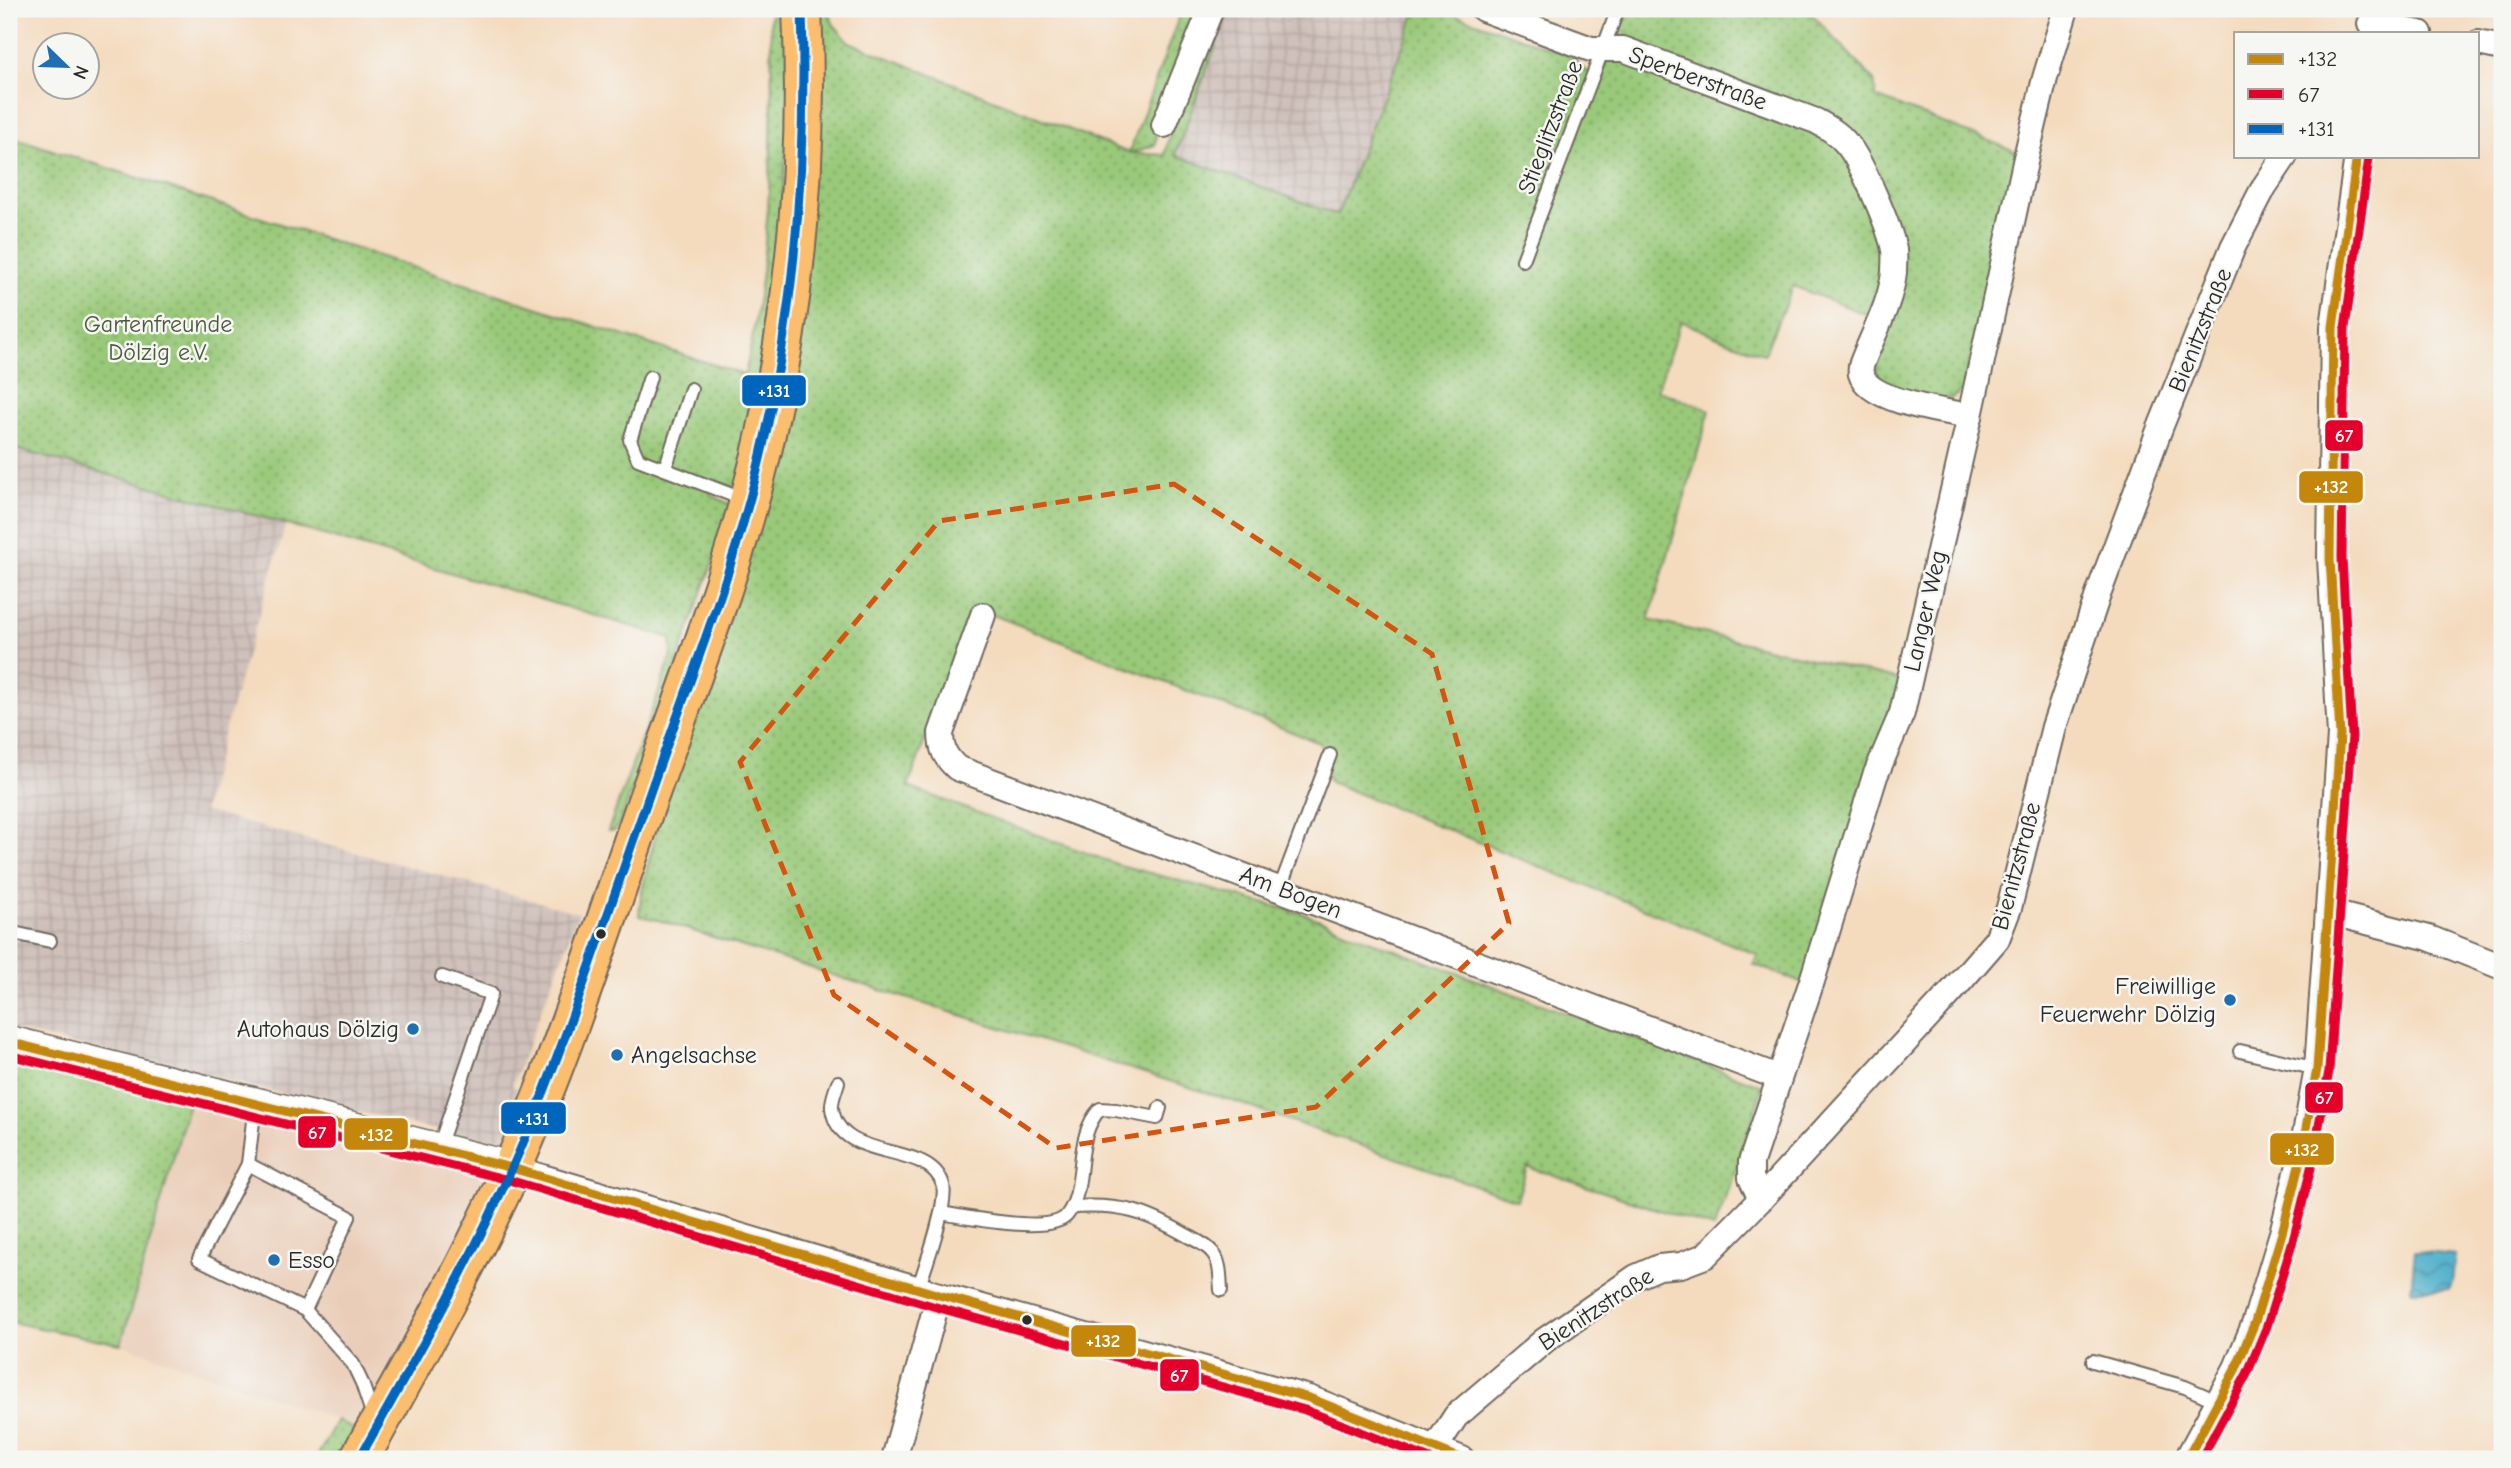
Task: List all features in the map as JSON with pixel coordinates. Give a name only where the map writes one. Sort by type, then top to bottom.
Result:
[{"type":"main road","points":[[359,1459],[453,1286],[512,1168],[584,980],[691,678],[748,502],[769,417],[786,327],[800,220],[805,70],[802,9]]},
{"type":"street","points":[[1164,125],[1211,9]]},
{"type":"street","name":"Sperberstraße","points":[[1483,9],[1591,49],[1623,49],[1816,121],[1846,142],[1858,161],[1895,253],[1888,299],[1862,363],[1861,374],[1879,394],[1970,416]]},
{"type":"street","name":"Langer Weg","points":[[1761,1199],[1751,1178],[1751,1163],[1812,981],[1875,776],[1902,713],[2033,128],[2066,9]]},
{"type":"street","points":[[2371,22],[2416,32]]},
{"type":"street","points":[[2480,43],[2502,48]]},
{"type":"street","name":"Bienitzstraße","points":[[1435,1448],[1456,1416],[1545,1340],[1636,1277],[1659,1267],[1681,1265],[1705,1256],[1761,1199],[1997,939],[2009,908],[2054,727],[2099,592],[2233,247],[2264,187],[2284,158]]},
{"type":"street","points":[[2187,1459],[2236,1368],[2255,1322],[2272,1269],[2300,1161],[2317,1069],[2340,735],[2330,558],[2333,327],[2357,158]]},
{"type":"street","name":"Am Bogen","points":[[984,615],[942,733],[941,746],[946,758],[957,768],[1778,1077]]},
{"type":"street","points":[[2328,912],[2429,938],[2502,967]]},
{"type":"street","points":[[9,1042],[512,1168],[929,1292],[1309,1398],[1462,1459]]},
{"type":"street","points":[[894,1459],[929,1292]]},
{"type":"lane","name":"Stieglitzstraße","points":[[1523,260],[1618,9]]},
{"type":"lane","points":[[650,377],[630,440],[638,459],[748,502]]},
{"type":"lane","points":[[665,469],[691,389]]},
{"type":"lane","points":[[1280,888],[1330,755]]},
{"type":"lane","points":[[9,932],[50,940]]},
{"type":"lane","points":[[438,1150],[491,994],[442,977]]},
{"type":"lane","points":[[2240,1051],[2317,1069]]},
{"type":"lane","points":[[838,1082],[831,1106],[837,1125],[852,1140],[928,1165],[938,1175],[944,1187],[929,1292]]},
{"type":"lane","points":[[255,1104],[247,1164],[199,1259],[304,1310],[353,1364],[370,1407],[383,1416]]},
{"type":"lane","points":[[940,1213],[1009,1224],[1054,1222],[1066,1218],[1072,1207],[1083,1144],[1091,1118],[1100,1109],[1157,1118],[1160,1108]]},
{"type":"lane","points":[[247,1164],[349,1217],[304,1310]]},
{"type":"lane","points":[[1072,1207],[1102,1205],[1129,1209],[1161,1220],[1205,1245],[1214,1254],[1220,1270],[1221,1290]]},
{"type":"lane","points":[[2093,1361],[2185,1387],[2219,1402]]},
{"type":"highlighted area","points":[[1174,484],[1432,654],[1509,923],[1316,1107],[1056,1148],[834,995],[740,762],[939,521]]},
{"type":"shaded area","points":[[1229,9],[1417,9],[1337,215],[1174,155]]},
{"type":"shaded area","points":[[9,447],[286,524],[203,811],[579,913],[512,1086],[518,1088],[505,1138],[487,1145],[461,1143],[461,1136],[9,1029]]},
{"type":"shaded area","points":[[190,1099],[479,1172],[484,1186],[358,1432],[337,1420],[121,1344]]},
{"type":"green space","name":"Gartenfreunde Dölzig e.V.","points":[[770,9],[789,9],[792,71],[773,331],[738,487],[715,481],[710,494],[732,508],[615,831],[608,831],[672,655],[671,638],[286,524],[9,447],[9,136],[745,375],[766,239],[772,101]]},
{"type":"green space","points":[[816,9],[829,9],[833,24],[849,42],[1129,153],[1182,9],[1203,9],[1157,125],[1155,145],[1131,153],[1165,155],[1172,123],[1216,9],[1229,9],[1175,155],[1337,215],[1417,9],[1439,9],[1572,56],[1584,70],[1600,75],[1608,58],[1668,74],[1727,95],[1841,145],[1889,255],[1873,317],[1793,286],[1764,354],[1681,321],[1657,390],[1710,410],[1649,620],[1900,680],[1803,984],[1753,964],[1758,955],[1330,782],[1320,743],[973,607],[908,787],[1116,864],[1308,915],[1355,935],[1763,1086],[1714,1228],[1527,1167],[1517,1200],[1233,1101],[639,916],[662,805],[751,542]]},
{"type":"green space","points":[[1628,9],[1807,9],[1874,80],[1876,97],[2018,152],[1963,390],[1951,399],[1936,400],[1885,385],[1877,373],[1874,362],[1901,277],[1859,148],[1626,45],[1617,35]]},
{"type":"green space","points":[[9,1056],[190,1099],[121,1344],[9,1322]]},
{"type":"green space","points":[[337,1420],[358,1432],[343,1459],[316,1459]]},
{"type":"water","points":[[2415,1251],[2455,1255],[2449,1289],[2411,1290]]},
{"type":"transit line","name":"+131","points":[[359,1459],[459,1278],[496,1204],[532,1122],[583,986],[731,564],[768,424],[788,307],[800,188],[802,9]]},
{"type":"transit line","name":"+132","points":[[2187,1459],[2236,1368],[2255,1322],[2300,1161],[2317,1069],[2340,735],[2330,558],[2333,327],[2357,158]]},
{"type":"transit line","name":"67","points":[[2201,1459],[2247,1374],[2267,1326],[2294,1237],[2312,1164],[2329,1071],[2352,736],[2342,558],[2345,328],[2369,158]]},
{"type":"transit line","name":"+132","points":[[9,1042],[512,1168],[939,1295],[1309,1398],[1462,1459]]},
{"type":"transit line","name":"67","points":[[9,1055],[509,1180],[936,1307],[1305,1410],[1430,1459]]},
{"type":"place","name":"Freiwillige Feuerwehr Dölzig","points":[[2230,1000]]},
{"type":"place","name":"Autohaus Dölzig","points":[[413,1029]]},
{"type":"place","name":"Angelsachse","points":[[617,1055]]},
{"type":"place","name":"Esso","points":[[274,1260]]}]
